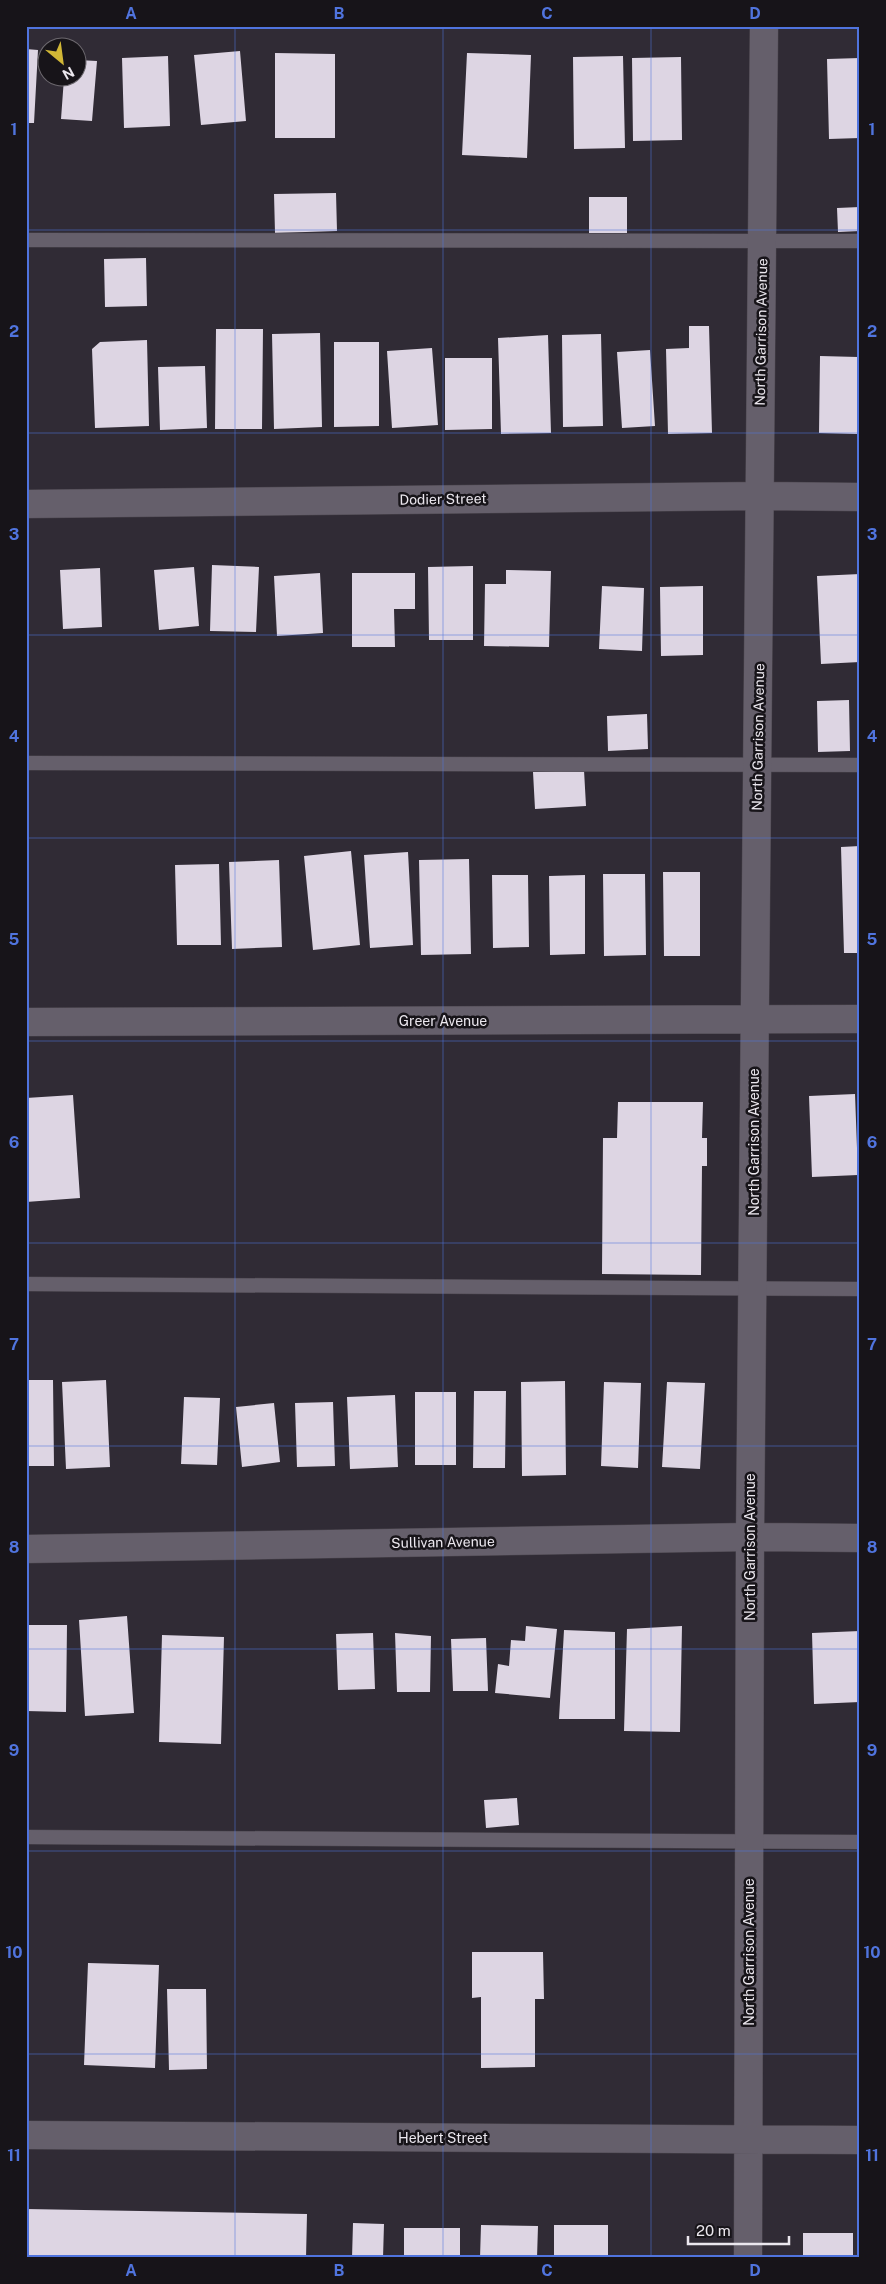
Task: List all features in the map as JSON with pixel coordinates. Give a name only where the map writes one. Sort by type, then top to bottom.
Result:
[{"type":"street","name":"North Garrison Avenue","points":[[748,2258],[750,1538],[764,26]]},
{"type":"street","name":"Dodier Street","points":[[26,504],[860,496]]},
{"type":"street","name":"Greer Avenue","points":[[26,1022],[860,1020]]},
{"type":"street","name":"Sullivan Avenue","points":[[26,1549],[860,1538]]},
{"type":"street","name":"Hebert Street","points":[[26,2135],[860,2140]]},
{"type":"lane","points":[[26,240],[860,241]]},
{"type":"lane","points":[[26,763],[860,765]]},
{"type":"lane","points":[[26,1284],[860,1289]]},
{"type":"lane","points":[[26,1837],[860,1842]]},
{"type":"building","points":[[26,49],[38,50],[34,123],[26,123]]},
{"type":"building","points":[[240,51],[246,121],[201,125],[194,55]]},
{"type":"building","points":[[275,53],[335,54],[335,138],[275,138]]},
{"type":"building","points":[[467,53],[531,55],[527,158],[462,155]]},
{"type":"building","points":[[168,56],[170,126],[124,128],[122,58]]},
{"type":"building","points":[[623,56],[625,148],[574,149],[573,57]]},
{"type":"building","points":[[681,57],[682,140],[633,141],[632,58]]},
{"type":"building","points":[[860,58],[860,138],[829,139],[827,59]]},
{"type":"building","points":[[88,61],[97,61],[92,121],[61,119],[63,88],[88,88]]},
{"type":"building","points":[[336,193],[337,231],[275,233],[274,194]]},
{"type":"building","points":[[589,197],[627,197],[627,233],[589,233]]},
{"type":"building","points":[[860,207],[860,231],[838,232],[837,208]]},
{"type":"building","points":[[146,258],[147,306],[105,307],[104,259]]},
{"type":"building","points":[[689,326],[709,326],[712,433],[668,434],[666,349],[689,348]]},
{"type":"building","points":[[216,329],[263,329],[262,429],[215,429]]},
{"type":"building","points":[[320,333],[322,427],[274,429],[272,334]]},
{"type":"building","points":[[601,334],[603,426],[563,427],[562,335]]},
{"type":"building","points":[[548,335],[551,433],[501,434],[498,338]]},
{"type":"building","points":[[147,340],[149,426],[95,428],[92,349],[100,342]]},
{"type":"building","points":[[334,342],[379,342],[379,426],[334,427]]},
{"type":"building","points":[[432,348],[438,425],[392,428],[387,351]]},
{"type":"building","points":[[650,350],[655,426],[622,428],[617,352]]},
{"type":"building","points":[[820,356],[858,357],[857,434],[819,433]]},
{"type":"building","points":[[445,358],[492,358],[492,429],[445,430]]},
{"type":"building","points":[[205,366],[207,428],[160,430],[158,367]]},
{"type":"building","points":[[212,565],[259,567],[256,632],[210,631]]},
{"type":"building","points":[[473,566],[473,640],[429,640],[428,567]]},
{"type":"building","points":[[194,567],[199,626],[159,630],[154,570]]},
{"type":"building","points":[[100,568],[102,627],[63,629],[60,570]]},
{"type":"building","points":[[506,570],[551,571],[549,647],[484,646],[485,584],[506,584]]},
{"type":"building","points":[[320,573],[323,633],[277,636],[274,576]]},
{"type":"building","points":[[352,573],[415,573],[415,609],[394,609],[395,647],[352,647]]},
{"type":"building","points":[[860,574],[860,662],[821,664],[817,576]]},
{"type":"building","points":[[602,586],[644,588],[642,651],[599,649]]},
{"type":"building","points":[[703,586],[703,655],[661,656],[660,587]]},
{"type":"building","points":[[849,700],[850,751],[818,752],[817,701]]},
{"type":"building","points":[[647,714],[648,749],[608,751],[607,716]]},
{"type":"building","points":[[584,770],[586,806],[535,809],[533,772]]},
{"type":"building","points":[[860,846],[860,953],[844,953],[841,847]]},
{"type":"building","points":[[351,851],[360,945],[313,950],[304,856]]},
{"type":"building","points":[[408,852],[413,945],[370,948],[364,855]]},
{"type":"building","points":[[469,859],[471,954],[421,955],[419,860]]},
{"type":"building","points":[[279,860],[282,947],[232,949],[229,862]]},
{"type":"building","points":[[219,864],[221,945],[177,945],[175,865]]},
{"type":"building","points":[[663,872],[700,872],[700,956],[664,956]]},
{"type":"building","points":[[603,874],[645,874],[646,955],[604,956]]},
{"type":"building","points":[[492,875],[528,875],[529,947],[493,948]]},
{"type":"building","points":[[585,875],[585,954],[550,955],[549,876]]},
{"type":"building","points":[[855,1094],[858,1175],[812,1177],[809,1096]]},
{"type":"building","points":[[73,1095],[80,1198],[26,1202],[26,1098]]},
{"type":"building","points":[[618,1102],[703,1102],[702,1138],[707,1138],[707,1166],[702,1166],[701,1275],[602,1274],[603,1138],[617,1138]]},
{"type":"building","points":[[26,1380],[53,1380],[54,1466],[26,1466]]},
{"type":"building","points":[[106,1380],[110,1467],[66,1469],[62,1382]]},
{"type":"building","points":[[565,1381],[566,1475],[522,1476],[521,1382]]},
{"type":"building","points":[[604,1382],[641,1383],[638,1468],[601,1466]]},
{"type":"building","points":[[667,1382],[705,1383],[700,1469],[662,1467]]},
{"type":"building","points":[[474,1391],[506,1391],[505,1468],[473,1468]]},
{"type":"building","points":[[415,1392],[456,1392],[456,1465],[415,1465]]},
{"type":"building","points":[[395,1395],[398,1467],[350,1469],[347,1397]]},
{"type":"building","points":[[184,1397],[220,1398],[217,1465],[181,1464]]},
{"type":"building","points":[[333,1402],[335,1466],[297,1467],[295,1403]]},
{"type":"building","points":[[274,1403],[280,1462],[242,1467],[236,1407]]},
{"type":"building","points":[[127,1616],[134,1713],[85,1716],[79,1620]]},
{"type":"building","points":[[26,1625],[67,1625],[66,1712],[26,1711]]},
{"type":"building","points":[[526,1626],[557,1629],[550,1698],[495,1693],[498,1664],[509,1666],[511,1640],[525,1641]]},
{"type":"building","points":[[682,1626],[680,1732],[624,1731],[627,1629]]},
{"type":"building","points":[[564,1630],[615,1632],[615,1719],[559,1719]]},
{"type":"building","points":[[860,1631],[860,1702],[814,1704],[812,1633]]},
{"type":"building","points":[[373,1633],[375,1689],[338,1690],[336,1634]]},
{"type":"building","points":[[395,1633],[431,1636],[430,1692],[397,1692]]},
{"type":"building","points":[[162,1635],[224,1637],[221,1744],[159,1742]]},
{"type":"building","points":[[486,1638],[488,1691],[453,1691],[451,1639]]},
{"type":"building","points":[[517,1798],[519,1825],[486,1828],[484,1800]]},
{"type":"building","points":[[472,1952],[543,1952],[544,1999],[535,1999],[535,2067],[481,2068],[481,1997],[472,1998]]},
{"type":"building","points":[[88,1963],[159,1965],[155,2068],[84,2065]]},
{"type":"building","points":[[167,1989],[206,1989],[207,2069],[169,2070]]},
{"type":"building","points":[[26,2209],[307,2214],[306,2258],[26,2258]]},
{"type":"building","points":[[353,2223],[384,2224],[383,2258],[352,2258]]},
{"type":"building","points":[[481,2225],[538,2226],[537,2258],[480,2258]]},
{"type":"building","points":[[554,2225],[608,2225],[608,2258],[554,2258]]},
{"type":"building","points":[[404,2228],[460,2228],[460,2258],[404,2258]]},
{"type":"building","points":[[803,2233],[853,2233],[853,2258],[803,2258]]}]
